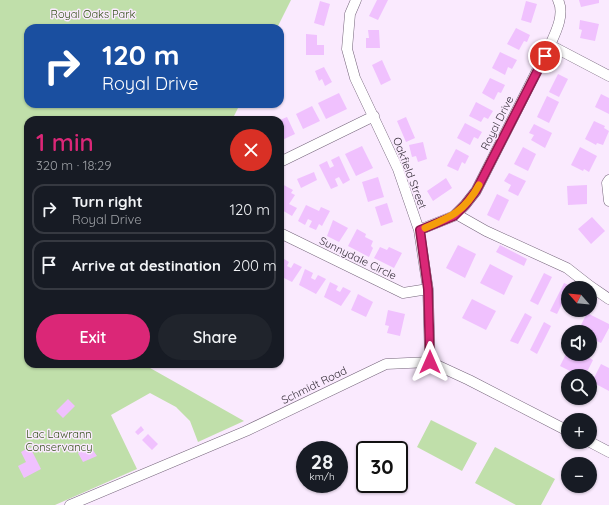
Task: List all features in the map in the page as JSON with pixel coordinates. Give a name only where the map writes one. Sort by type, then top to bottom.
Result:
[{"type":"street","name":"Oakfield Street","points":[[356,0],[350,14],[347,49],[355,78],[398,169],[420,230],[428,289],[430,362]]},
{"type":"street","name":"Royal Drive","points":[[420,230],[456,214],[476,191],[550,45],[559,23],[560,3],[558,0]]},
{"type":"street","points":[[550,45],[609,76]]},
{"type":"street","points":[[284,160],[374,116]]},
{"type":"street","points":[[609,180],[607,183],[609,201]]},
{"type":"street","points":[[456,214],[486,231],[567,268],[609,299]]},
{"type":"street","name":"Sunnydale Circle","points":[[284,235],[403,293],[428,289]]},
{"type":"street","name":"Schmidt Road","points":[[70,505],[243,433],[386,364],[430,362],[561,427]]},
{"type":"street","points":[[597,446],[609,452]]},
{"type":"green space","name":"Lac Lawrann Conservancy","points":[[0,0],[291,0],[279,24],[24,24],[24,108],[238,108],[234,116],[24,116],[24,368],[150,368],[244,421],[198,442],[190,421],[176,407],[150,393],[111,415],[137,469],[55,505],[0,505]]},
{"type":"green space","points":[[431,420],[477,443],[462,471],[417,447]]},
{"type":"green space","points":[[495,447],[555,479],[541,505],[516,505],[475,483]]},
{"type":"building","points":[[377,0],[388,0],[378,20],[369,16]]},
{"type":"building","points":[[579,0],[599,0],[599,3],[581,7]]},
{"type":"building","points":[[320,1],[330,4],[324,26],[314,23]]},
{"type":"building","points":[[526,1],[537,4],[531,23],[521,20]]},
{"type":"building","points":[[580,20],[599,24],[595,41],[580,38],[582,30],[579,29]]},
{"type":"building","points":[[516,28],[530,35],[527,42],[524,41],[519,50],[507,44]]},
{"type":"building","points":[[368,30],[379,30],[380,48],[366,48],[366,38],[369,38]]},
{"type":"building","points":[[306,34],[317,35],[317,45],[324,45],[324,55],[306,55]]},
{"type":"building","points":[[500,52],[517,60],[512,69],[508,67],[505,75],[492,68]]},
{"type":"building","points":[[382,60],[391,80],[381,85],[372,65]]},
{"type":"building","points":[[324,67],[332,82],[325,86],[322,79],[319,81],[315,71]]},
{"type":"building","points":[[558,74],[568,79],[559,97],[549,92]]},
{"type":"building","points":[[490,78],[505,85],[501,93],[498,92],[494,100],[482,93]]},
{"type":"building","points":[[339,93],[347,109],[326,119],[318,103]]},
{"type":"building","points":[[601,94],[609,98],[609,114],[595,107]]},
{"type":"building","points":[[547,96],[559,102],[549,123],[537,117]]},
{"type":"building","points":[[476,102],[493,111],[488,119],[484,117],[481,122],[469,116]]},
{"type":"building","points":[[312,106],[320,121],[303,129],[296,114]]},
{"type":"building","points":[[287,117],[295,134],[284,139],[284,118]]},
{"type":"building","points":[[406,117],[415,138],[406,142],[397,121]]},
{"type":"building","points":[[594,121],[605,126],[604,128],[609,131],[603,145],[597,143],[596,145],[585,139]]},
{"type":"building","points":[[465,123],[482,132],[478,139],[474,137],[470,145],[457,138]]},
{"type":"building","points":[[534,124],[552,133],[545,148],[531,140],[534,135],[529,133]]},
{"type":"building","points":[[423,142],[427,159],[418,162],[416,156],[412,157],[409,145]]},
{"type":"building","points":[[362,146],[373,168],[356,176],[345,154]]},
{"type":"building","points":[[523,147],[536,154],[528,171],[514,164]]},
{"type":"building","points":[[580,147],[597,156],[589,172],[584,169],[583,171],[571,165]]},
{"type":"building","points":[[456,149],[469,156],[465,164],[462,162],[458,171],[447,166]]},
{"type":"building","points":[[339,156],[350,180],[343,184],[339,177],[335,179],[338,186],[331,189],[319,165],[327,161],[330,168],[334,166],[331,160]]},
{"type":"building","points":[[314,172],[317,180],[301,188],[297,179]]},
{"type":"building","points":[[509,173],[526,181],[518,196],[508,191],[511,185],[504,181]]},
{"type":"building","points":[[378,177],[384,197],[368,202],[362,182]]},
{"type":"building","points":[[446,178],[452,188],[433,201],[427,191]]},
{"type":"building","points":[[284,185],[293,190],[291,193],[295,195],[289,204],[297,208],[292,216],[284,211]]},
{"type":"building","points":[[587,185],[587,204],[568,205],[567,186]]},
{"type":"building","points":[[497,194],[509,200],[499,221],[487,215]]},
{"type":"building","points":[[387,203],[393,222],[381,226],[375,207]]},
{"type":"building","points":[[306,205],[319,211],[321,207],[330,211],[322,226],[319,224],[316,230],[309,227],[312,221],[308,219],[305,225],[298,221]]},
{"type":"building","points":[[592,217],[605,231],[591,244],[578,229]]},
{"type":"building","points":[[333,220],[348,228],[339,242],[327,236]]},
{"type":"building","points":[[357,229],[366,234],[365,237],[373,241],[371,246],[373,248],[369,257],[348,246]]},
{"type":"building","points":[[458,245],[476,254],[465,278],[446,268]]},
{"type":"building","points":[[500,245],[527,259],[524,266],[496,252]]},
{"type":"building","points":[[380,247],[387,250],[389,247],[402,253],[394,268],[374,258]]},
{"type":"building","points":[[284,259],[289,262],[287,266],[291,268],[294,263],[302,267],[292,282],[284,278]]},
{"type":"building","points":[[490,264],[513,276],[504,295],[480,283]]},
{"type":"building","points":[[305,269],[313,273],[311,278],[315,280],[318,275],[326,279],[316,294],[299,285]]},
{"type":"building","points":[[544,273],[552,277],[538,305],[530,301]]},
{"type":"building","points":[[330,282],[338,286],[336,290],[340,292],[343,287],[351,291],[341,306],[324,297]]},
{"type":"building","points":[[561,289],[561,306],[557,314],[550,311]]},
{"type":"building","points":[[358,294],[373,302],[366,317],[351,310]]},
{"type":"building","points":[[472,299],[496,311],[486,330],[462,318]]},
{"type":"building","points":[[388,310],[405,314],[400,336],[387,333],[389,326],[385,325]]},
{"type":"building","points":[[525,313],[532,317],[518,344],[510,341]]},
{"type":"building","points":[[585,317],[595,317],[609,324],[609,328],[601,343],[597,341],[597,325],[581,325]]},
{"type":"building","points":[[544,322],[551,326],[537,354],[530,350]]},
{"type":"building","points":[[562,361],[592,361],[588,369],[566,369],[560,366]]},
{"type":"building","points":[[601,364],[609,368],[609,391],[597,385],[597,372]]},
{"type":"building","points":[[68,399],[75,406],[63,418],[56,411]]},
{"type":"building","points":[[141,426],[144,430],[138,435],[135,432]]},
{"type":"building","points":[[148,434],[158,444],[152,450],[142,440]]},
{"type":"building","points":[[90,446],[97,456],[83,462],[78,453]]},
{"type":"building","points":[[30,447],[41,469],[24,478],[18,466],[26,462],[21,452]]},
{"type":"slow traffic","points":[[425,228],[454,216],[465,205],[479,185]]},
{"type":"route","points":[[430,362],[430,316],[428,289],[420,230],[454,216],[476,191],[545,56]]},
{"type":"park label","name":"Royal Oaks Park","points":[[93,14]]}]
